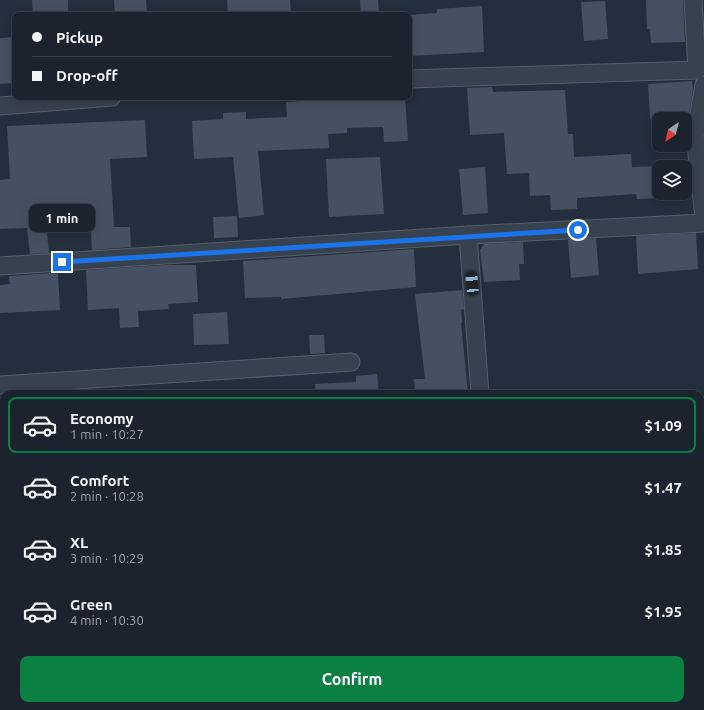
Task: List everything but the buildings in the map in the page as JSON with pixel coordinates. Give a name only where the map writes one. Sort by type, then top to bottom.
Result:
[{"type":"street","points":[[692,0],[702,77],[696,135],[704,217]]},
{"type":"street","points":[[412,79],[702,77]]},
{"type":"street","points":[[0,106],[75,100]]},
{"type":"street","points":[[0,266],[468,235],[704,223]]},
{"type":"street","points":[[468,235],[480,390]]},
{"type":"street","points":[[0,385],[351,362]]},
{"type":"route","points":[[62,262],[468,235],[578,230]]}]
